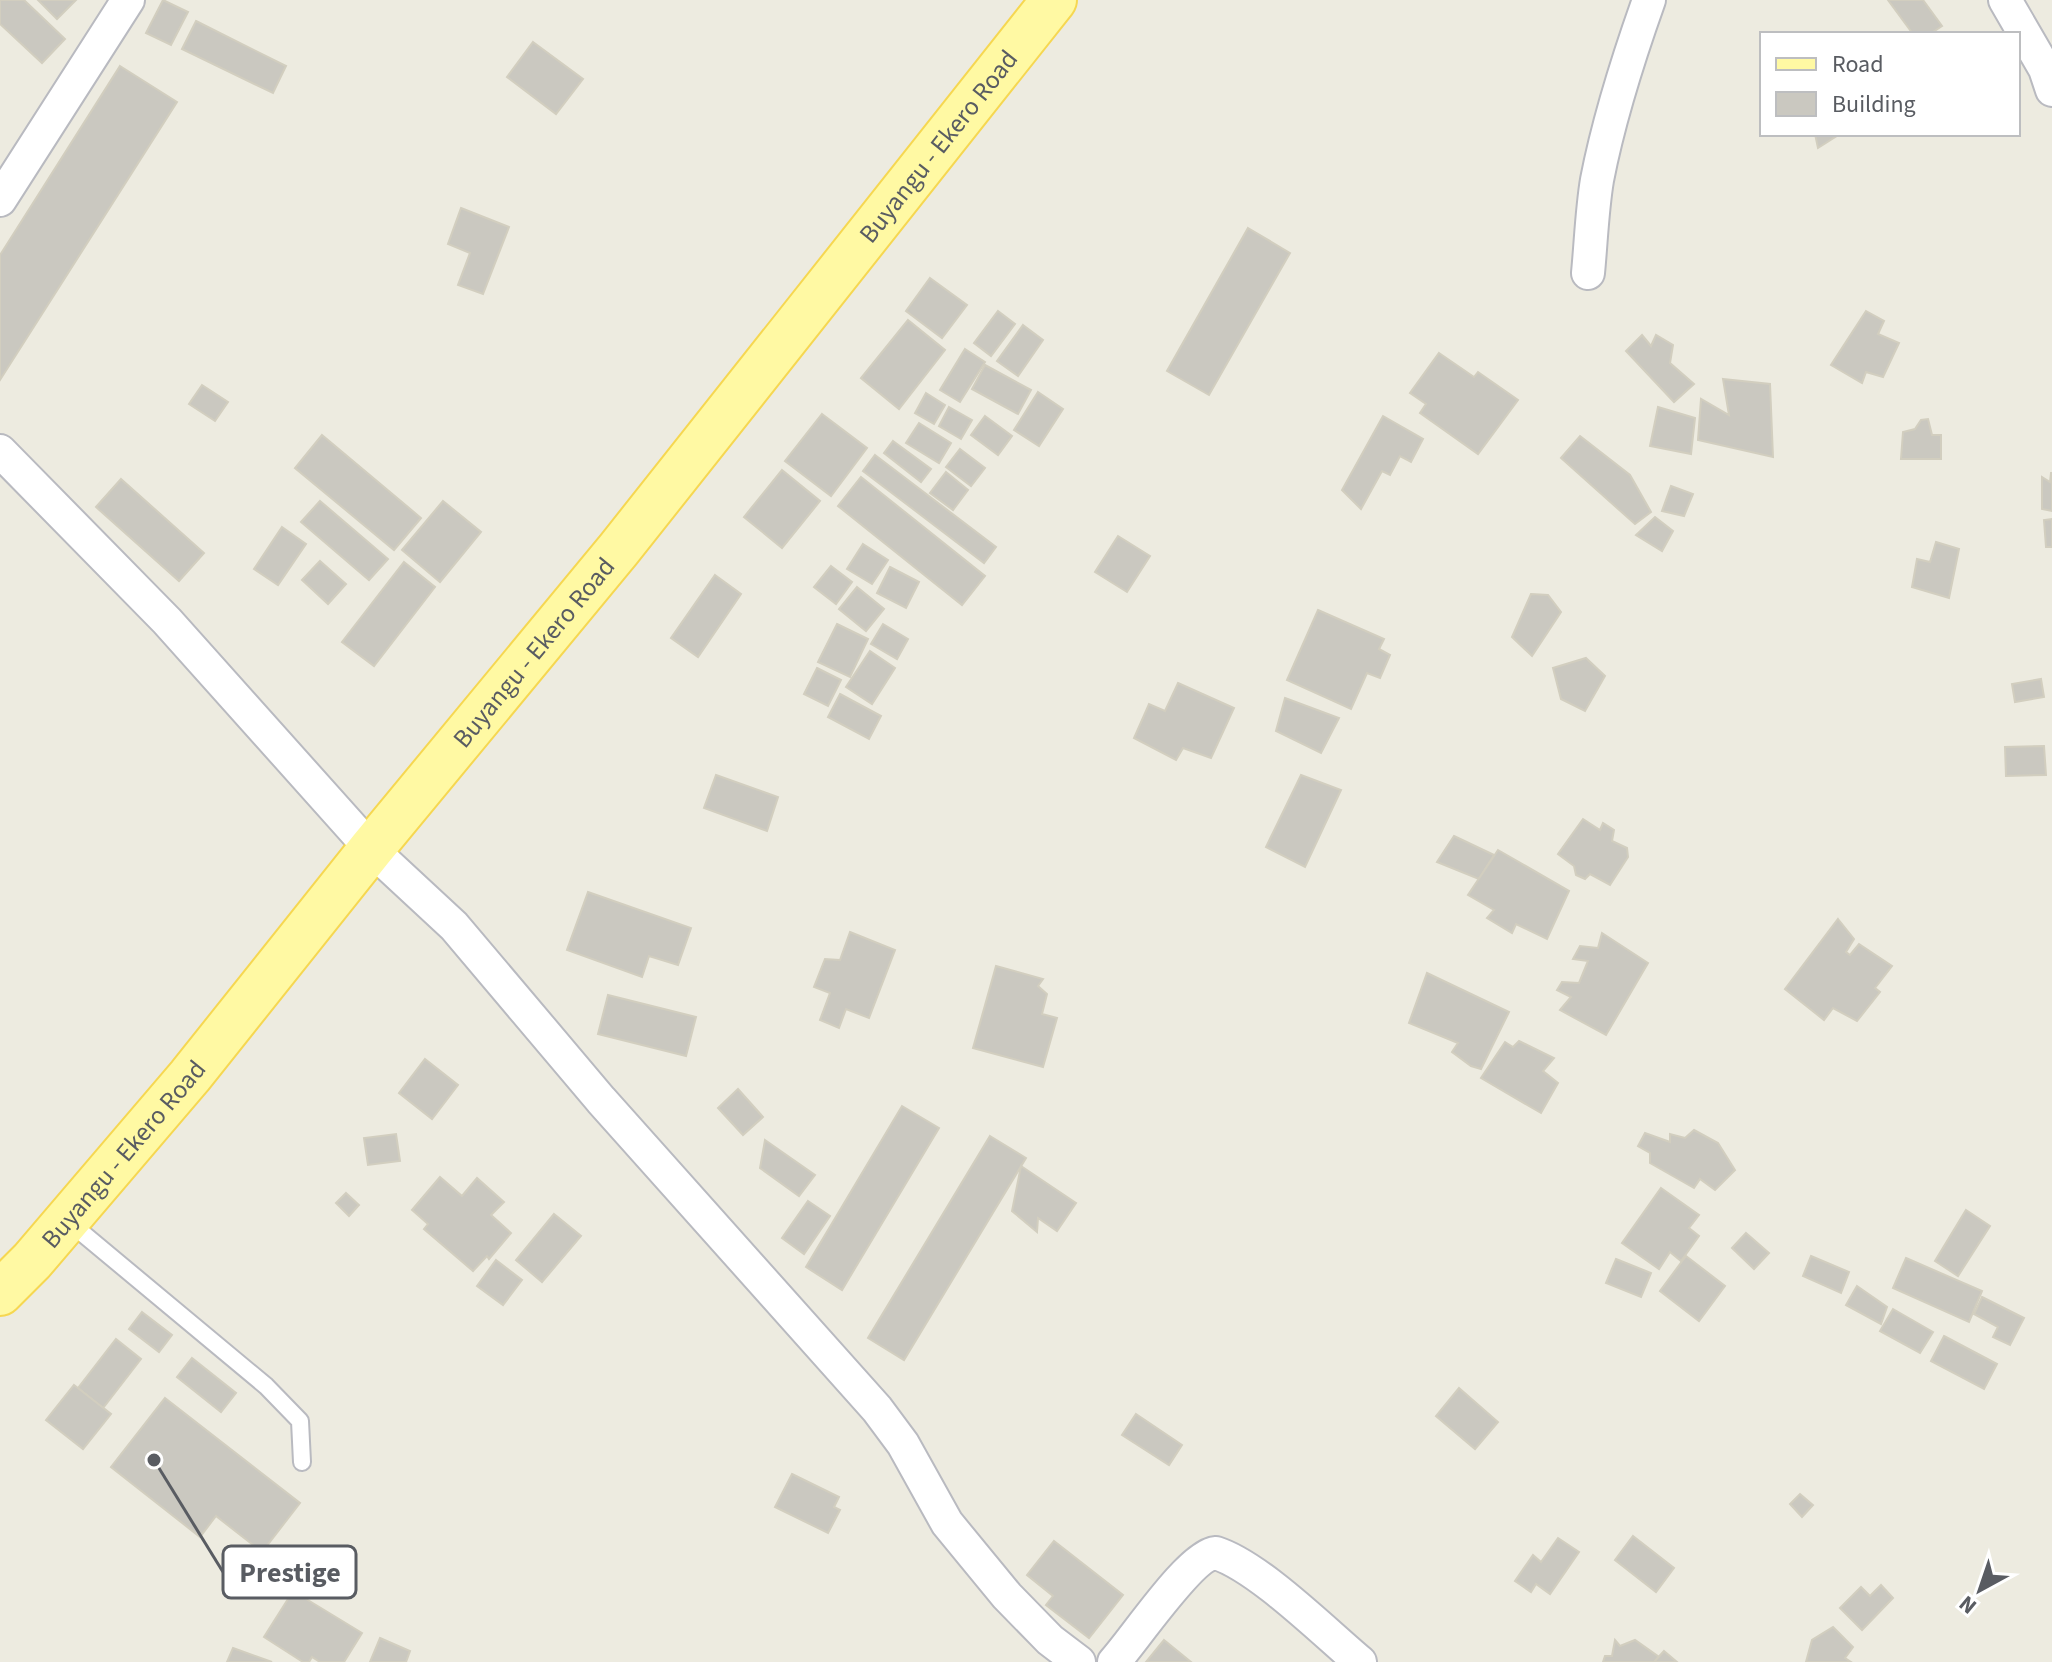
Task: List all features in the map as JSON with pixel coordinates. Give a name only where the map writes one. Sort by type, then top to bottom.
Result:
[{"type":"main road","name":"Buyangu - Ekero Road","points":[[0,1293],[32,1261],[190,1076],[371,849],[619,549],[1054,0]]},
{"type":"street","points":[[0,200],[128,0]]},
{"type":"street","points":[[1588,273],[1597,183],[1611,116],[1649,0]]},
{"type":"street","points":[[2005,0],[2045,69],[2052,90]]},
{"type":"street","points":[[0,451],[167,621],[371,849],[454,926],[601,1100],[877,1409],[903,1444],[947,1523],[1007,1596],[1050,1640],[1079,1662]]},
{"type":"street","points":[[1114,1662],[1184,1574],[1203,1556],[1216,1553],[1237,1562],[1262,1580],[1360,1662]]},
{"type":"lane","points":[[67,1220],[266,1386],[300,1421],[302,1462]]},
{"type":"building","points":[[0,0],[24,0],[65,39],[42,63],[0,24]]},
{"type":"building","points":[[38,0],[76,0],[57,19]]},
{"type":"building","points":[[163,0],[188,12],[171,45],[146,33]]},
{"type":"building","points":[[1888,0],[1923,0],[1942,26],[1933,32],[1912,32]]},
{"type":"building","points":[[196,21],[286,66],[273,93],[182,49]]},
{"type":"building","points":[[533,42],[583,79],[556,114],[507,77]]},
{"type":"building","points":[[120,66],[177,102],[0,380],[0,255]]},
{"type":"building","points":[[1815,136],[1837,136],[1818,148]]},
{"type":"building","points":[[461,208],[509,227],[483,294],[458,285],[470,253],[448,244]]},
{"type":"building","points":[[1248,228],[1290,253],[1209,395],[1167,371]]},
{"type":"building","points":[[930,278],[967,305],[942,338],[906,311]]},
{"type":"building","points":[[998,311],[1015,324],[991,356],[974,343]]},
{"type":"building","points":[[1866,311],[1884,321],[1878,334],[1899,343],[1883,377],[1866,372],[1862,383],[1831,365]]},
{"type":"building","points":[[908,320],[945,350],[899,409],[861,378]]},
{"type":"building","points":[[1023,325],[1043,340],[1018,376],[997,361]]},
{"type":"building","points":[[1642,335],[1651,346],[1656,335],[1673,345],[1670,363],[1694,384],[1674,402],[1626,351]]},
{"type":"building","points":[[965,349],[985,362],[960,402],[940,390]]},
{"type":"building","points":[[1439,353],[1474,377],[1478,372],[1518,400],[1478,454],[1420,413],[1426,404],[1410,393]]},
{"type":"building","points":[[985,365],[1031,390],[1018,414],[972,389]]},
{"type":"building","points":[[1723,379],[1770,384],[1773,457],[1698,440],[1701,399],[1729,415]]},
{"type":"building","points":[[202,385],[228,402],[215,421],[189,404]]},
{"type":"building","points":[[1038,392],[1063,409],[1039,446],[1014,430]]},
{"type":"building","points":[[926,393],[945,405],[934,424],[915,413]]},
{"type":"building","points":[[949,407],[972,420],[961,439],[939,426]]},
{"type":"building","points":[[1658,407],[1695,418],[1691,454],[1650,446]]},
{"type":"building","points":[[822,414],[867,448],[831,496],[785,461]]},
{"type":"building","points":[[985,416],[1012,436],[998,455],[971,435]]},
{"type":"building","points":[[1383,416],[1423,439],[1411,462],[1400,456],[1390,475],[1382,471],[1361,509],[1342,490]]},
{"type":"building","points":[[1928,419],[1932,435],[1941,435],[1941,459],[1901,459],[1903,432],[1915,429],[1921,420]]},
{"type":"building","points":[[919,423],[951,443],[939,463],[906,443]]},
{"type":"building","points":[[322,435],[421,518],[394,550],[295,468]]},
{"type":"building","points":[[1580,436],[1630,475],[1651,512],[1635,524],[1561,458]]},
{"type":"building","points":[[893,441],[931,469],[921,482],[884,453]]},
{"type":"building","points":[[960,449],[985,468],[971,486],[946,467]]},
{"type":"building","points":[[875,455],[996,547],[984,563],[863,471]]},
{"type":"building","points":[[782,470],[820,501],[782,548],[744,517]]},
{"type":"building","points":[[946,472],[968,490],[953,510],[930,493]]},
{"type":"building","points":[[2051,473],[2052,511],[2042,509],[2042,477],[2050,482]]},
{"type":"building","points":[[861,477],[985,576],[962,605],[838,506]]},
{"type":"building","points":[[121,479],[204,553],[179,581],[96,507]]},
{"type":"building","points":[[1671,486],[1693,494],[1684,516],[1662,511]]},
{"type":"building","points":[[320,501],[388,559],[369,580],[301,522]]},
{"type":"building","points":[[443,501],[481,532],[440,582],[402,550]]},
{"type":"building","points":[[1655,517],[1673,531],[1662,551],[1636,535]]},
{"type":"building","points":[[2052,519],[2052,547],[2046,547],[2044,520]]},
{"type":"building","points":[[282,527],[306,544],[278,585],[254,569]]},
{"type":"building","points":[[1118,536],[1150,556],[1127,592],[1095,572]]},
{"type":"building","points":[[1936,542],[1959,549],[1949,598],[1912,587],[1917,559],[1930,562]]},
{"type":"building","points":[[863,544],[888,560],[872,584],[847,569]]},
{"type":"building","points":[[320,561],[346,584],[328,604],[302,580]]},
{"type":"building","points":[[404,562],[435,587],[374,666],[342,642]]},
{"type":"building","points":[[831,566],[852,582],[836,604],[814,587]]},
{"type":"building","points":[[890,567],[919,582],[906,608],[877,593]]},
{"type":"building","points":[[715,575],[741,594],[698,657],[671,638]]},
{"type":"building","points":[[857,587],[884,609],[866,631],[839,609]]},
{"type":"building","points":[[1531,594],[1548,595],[1561,612],[1532,656],[1512,637]]},
{"type":"building","points":[[1318,610],[1384,639],[1379,649],[1390,655],[1380,678],[1367,673],[1351,709],[1287,680]]},
{"type":"building","points":[[837,624],[868,639],[850,677],[818,662]]},
{"type":"building","points":[[883,624],[908,639],[897,659],[871,644]]},
{"type":"building","points":[[870,651],[895,668],[872,704],[846,687]]},
{"type":"building","points":[[1586,658],[1605,676],[1585,711],[1561,699],[1553,668]]},
{"type":"building","points":[[817,668],[841,680],[828,706],[804,694]]},
{"type":"building","points":[[2041,679],[2044,697],[2015,702],[2012,684]]},
{"type":"building","points":[[1178,683],[1234,708],[1211,758],[1183,748],[1176,760],[1134,738],[1149,704],[1165,711]]},
{"type":"building","points":[[840,694],[881,716],[869,739],[828,717]]},
{"type":"building","points":[[1285,698],[1339,718],[1321,753],[1276,731]]},
{"type":"building","points":[[2044,746],[2046,775],[2006,776],[2005,747]]},
{"type":"building","points":[[716,775],[778,797],[767,831],[704,808]]},
{"type":"building","points":[[1301,775],[1341,790],[1305,867],[1266,847]]},
{"type":"building","points":[[1583,819],[1600,830],[1603,823],[1614,830],[1612,841],[1627,848],[1628,857],[1610,885],[1590,874],[1585,879],[1576,875],[1574,866],[1558,854]]},
{"type":"building","points":[[1454,836],[1494,855],[1479,879],[1437,862]]},
{"type":"building","points":[[1498,850],[1569,891],[1547,939],[1516,924],[1512,933],[1487,918],[1494,910],[1468,895]]},
{"type":"building","points":[[588,892],[691,928],[678,965],[649,956],[642,977],[567,950]]},
{"type":"building","points":[[1838,919],[1854,939],[1846,952],[1850,955],[1859,944],[1892,966],[1875,988],[1880,992],[1857,1021],[1833,1008],[1824,1020],[1785,989]]},
{"type":"building","points":[[850,932],[895,950],[869,1018],[846,1009],[839,1028],[820,1020],[830,993],[814,987],[825,959],[840,960]]},
{"type":"building","points":[[1602,933],[1648,963],[1606,1035],[1560,1010],[1571,997],[1557,990],[1562,982],[1579,983],[1588,961],[1573,959],[1580,946],[1598,948]]},
{"type":"building","points":[[996,966],[1043,979],[1038,986],[1047,994],[1042,1014],[1057,1018],[1043,1067],[973,1048]]},
{"type":"building","points":[[1427,973],[1509,1012],[1481,1069],[1471,1066],[1452,1052],[1458,1043],[1409,1023]]},
{"type":"building","points":[[608,995],[696,1017],[686,1056],[598,1034]]},
{"type":"building","points":[[1519,1041],[1554,1058],[1543,1071],[1558,1083],[1541,1113],[1481,1078],[1505,1042],[1513,1047]]},
{"type":"building","points":[[425,1059],[458,1085],[432,1119],[399,1093]]},
{"type":"building","points":[[738,1089],[763,1117],[743,1135],[718,1108]]},
{"type":"building","points":[[902,1106],[939,1128],[842,1290],[806,1267]]},
{"type":"building","points":[[1694,1130],[1718,1143],[1735,1170],[1715,1190],[1700,1179],[1694,1188],[1650,1163],[1650,1153],[1638,1146],[1645,1133],[1670,1142],[1670,1134],[1685,1138]]},
{"type":"building","points":[[396,1134],[400,1161],[368,1165],[364,1138]]},
{"type":"building","points":[[990,1136],[1026,1158],[904,1360],[868,1338]]},
{"type":"building","points":[[765,1140],[815,1175],[799,1196],[760,1168]]},
{"type":"building","points":[[1021,1166],[1076,1203],[1057,1231],[1038,1218],[1037,1232],[1012,1211]]},
{"type":"building","points":[[440,1177],[462,1196],[477,1178],[504,1202],[491,1215],[511,1233],[489,1259],[487,1256],[473,1271],[424,1229],[428,1224],[412,1210]]},
{"type":"building","points":[[1661,1188],[1699,1215],[1689,1228],[1699,1236],[1681,1261],[1670,1252],[1659,1269],[1622,1243]]},
{"type":"building","points":[[346,1193],[359,1205],[349,1216],[336,1203]]},
{"type":"building","points":[[808,1201],[830,1216],[804,1254],[782,1238]]},
{"type":"building","points":[[1966,1210],[1990,1226],[1958,1276],[1935,1261]]},
{"type":"building","points":[[554,1214],[581,1236],[542,1282],[516,1260]]},
{"type":"building","points":[[1746,1233],[1769,1253],[1754,1269],[1732,1248]]},
{"type":"building","points":[[1686,1256],[1725,1286],[1699,1321],[1660,1291]]},
{"type":"building","points":[[1811,1256],[1849,1272],[1841,1293],[1803,1276]]},
{"type":"building","points":[[1906,1258],[1982,1291],[1969,1322],[1893,1288]]},
{"type":"building","points":[[1616,1259],[1651,1273],[1641,1297],[1606,1283]]},
{"type":"building","points":[[496,1260],[522,1280],[503,1305],[477,1286]]},
{"type":"building","points":[[1857,1286],[1887,1307],[1881,1324],[1846,1305]]},
{"type":"building","points":[[1982,1297],[2024,1318],[2010,1345],[1993,1337],[1998,1327],[1974,1314]]},
{"type":"building","points":[[1893,1309],[1933,1332],[1920,1353],[1880,1331]]},
{"type":"building","points":[[142,1312],[172,1335],[159,1352],[129,1329]]},
{"type":"building","points":[[1944,1336],[1997,1364],[1984,1389],[1931,1361]]},
{"type":"building","points":[[116,1339],[141,1359],[103,1408],[78,1388]]},
{"type":"building","points":[[192,1358],[236,1393],[221,1412],[177,1377]]},
{"type":"building","points":[[74,1385],[111,1414],[83,1449],[46,1420]]},
{"type":"building","points":[[1459,1388],[1498,1422],[1475,1449],[1436,1416]]},
{"type":"building","points":[[165,1398],[300,1503],[262,1552],[216,1516],[200,1537],[111,1467]]},
{"type":"building","points":[[1136,1414],[1182,1445],[1169,1465],[1122,1435]]},
{"type":"building","points":[[792,1474],[839,1497],[834,1507],[840,1510],[828,1533],[775,1507]]},
{"type":"building","points":[[1800,1494],[1813,1505],[1802,1517],[1790,1504]]},
{"type":"building","points":[[1633,1536],[1674,1568],[1656,1592],[1615,1560]]},
{"type":"building","points":[[1558,1538],[1579,1552],[1550,1594],[1536,1584],[1531,1592],[1515,1581],[1533,1555],[1541,1562]]},
{"type":"building","points":[[1054,1541],[1123,1595],[1089,1638],[1046,1605],[1053,1596],[1027,1575]]},
{"type":"building","points":[[1881,1585],[1893,1598],[1862,1630],[1840,1608],[1861,1587],[1870,1596]]},
{"type":"building","points":[[293,1591],[362,1633],[344,1662],[320,1662],[312,1657],[309,1662],[303,1662],[264,1637]]},
{"type":"building","points":[[1833,1627],[1853,1647],[1845,1658],[1851,1662],[1806,1662],[1812,1640]]},
{"type":"building","points":[[380,1638],[410,1651],[406,1662],[370,1662]]},
{"type":"building","points":[[1164,1640],[1191,1662],[1146,1662]]},
{"type":"building","points":[[1615,1640],[1620,1646],[1635,1640],[1659,1657],[1654,1662],[1603,1662],[1605,1656],[1612,1656]]},
{"type":"building","points":[[233,1648],[272,1662],[227,1662]]},
{"type":"building","points":[[1664,1651],[1677,1662],[1654,1662]]},
{"type":"place","name":"Prestige","points":[[154,1460]]}]
